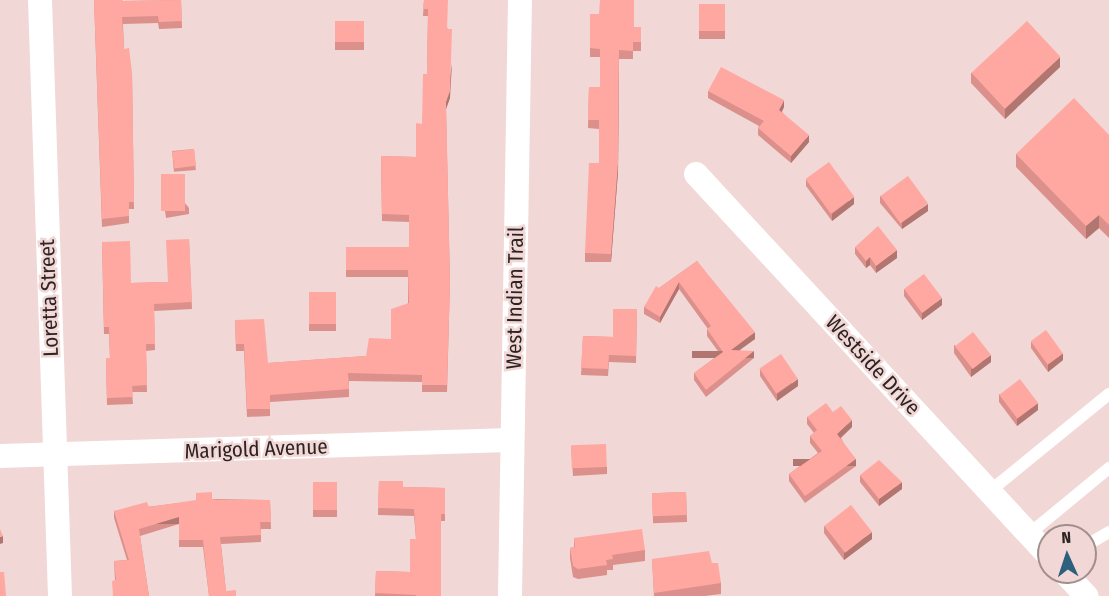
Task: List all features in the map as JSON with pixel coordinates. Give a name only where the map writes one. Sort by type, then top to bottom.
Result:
[{"type":"street","name":"Loretta Street","points":[[40,0],[60,596]]},
{"type":"street","name":"West Indian Trail","points":[[510,596],[520,0]]},
{"type":"street","name":"Westside Drive","points":[[696,174],[1037,543]]},
{"type":"street","name":"Marigold Avenue","points":[[0,456],[512,440]]},
{"type":"street","points":[[1075,584],[1086,596]]},
{"type":"lane","points":[[990,491],[1109,394]]},
{"type":"lane","points":[[1029,534],[1109,468]]},
{"type":"building","points":[[94,0],[181,0],[182,21],[159,22],[158,16],[122,17],[124,49],[129,48],[132,73],[134,202],[129,202],[129,216],[102,219]]},
{"type":"building","points":[[424,0],[448,0],[447,29],[452,29],[450,91],[446,102],[450,283],[447,385],[422,385],[422,375],[348,373],[349,389],[270,395],[270,409],[247,409],[244,344],[236,344],[235,320],[264,319],[268,363],[366,356],[369,338],[391,339],[391,309],[409,303],[408,270],[346,270],[346,247],[409,247],[409,215],[382,214],[381,156],[416,157],[416,123],[422,124],[423,74],[427,74],[428,9],[423,9]]},
{"type":"building","points":[[600,0],[634,0],[634,27],[641,27],[641,42],[633,42],[633,51],[619,50],[618,163],[611,254],[585,253],[589,163],[599,163],[599,120],[588,120],[589,87],[600,87],[600,49],[590,48],[590,14],[599,14]]},
{"type":"building","points":[[699,4],[725,4],[725,31],[699,31]]},
{"type":"building","points":[[335,21],[364,21],[364,42],[335,42]]},
{"type":"building","points":[[1027,21],[1060,57],[1005,109],[971,73]]},
{"type":"building","points":[[721,67],[784,100],[779,110],[809,135],[791,156],[758,128],[764,121],[708,91]]},
{"type":"building","points":[[1074,98],[1109,135],[1109,225],[1099,215],[1086,226],[1016,154]]},
{"type":"building","points":[[194,149],[196,166],[174,169],[172,152]]},
{"type":"building","points":[[829,162],[854,197],[831,214],[806,179]]},
{"type":"building","points":[[161,174],[185,174],[185,211],[161,211]]},
{"type":"building","points":[[908,176],[928,204],[900,223],[880,196]]},
{"type":"building","points":[[878,226],[897,250],[876,266],[870,257],[866,261],[855,247]]},
{"type":"building","points":[[189,239],[192,302],[154,304],[155,344],[146,344],[147,385],[132,386],[133,397],[107,398],[106,358],[110,358],[109,327],[104,327],[102,242],[130,241],[131,283],[168,282],[166,240]]},
{"type":"building","points":[[697,261],[755,332],[731,350],[754,351],[706,390],[694,373],[723,352],[707,329],[711,326],[679,282],[660,317],[644,307],[656,286],[659,288]]},
{"type":"building","points":[[924,274],[942,298],[922,313],[904,289]]},
{"type":"building","points":[[309,292],[336,292],[336,324],[309,324]]},
{"type":"building","points":[[613,309],[637,309],[636,356],[609,355],[608,369],[581,368],[583,336],[613,337]]},
{"type":"building","points":[[1046,330],[1063,353],[1048,365],[1031,341]]},
{"type":"building","points":[[973,332],[991,355],[973,369],[955,346]]},
{"type":"building","points":[[781,354],[798,379],[776,393],[759,369]]},
{"type":"building","points":[[1020,379],[1038,403],[1017,419],[999,395]]},
{"type":"building","points":[[826,403],[833,412],[841,406],[852,420],[837,434],[856,459],[805,496],[789,474],[822,451],[810,436],[817,430],[807,417]]},
{"type":"building","points":[[606,444],[607,467],[572,468],[571,445]]},
{"type":"building","points":[[879,460],[902,482],[879,499],[860,475]]},
{"type":"building","points":[[379,481],[403,481],[403,487],[445,488],[445,514],[441,514],[441,596],[375,593],[376,571],[410,572],[410,539],[416,539],[414,509],[378,508]]},
{"type":"building","points":[[313,482],[337,482],[337,510],[313,510]]},
{"type":"building","points":[[212,492],[212,499],[217,500],[270,500],[271,522],[260,522],[261,535],[220,537],[226,591],[236,590],[236,596],[209,596],[203,540],[179,540],[179,517],[139,529],[149,596],[113,596],[112,581],[116,580],[114,561],[129,560],[114,511],[147,502],[149,507],[196,500],[196,493]]},
{"type":"building","points":[[686,492],[687,515],[653,516],[652,493]]},
{"type":"building","points":[[851,505],[872,532],[845,553],[824,526]]},
{"type":"building","points":[[642,529],[645,550],[612,555],[613,559],[606,560],[607,565],[578,569],[573,566],[570,548],[575,547],[574,538]]},
{"type":"building","points":[[709,551],[712,563],[718,563],[721,583],[654,593],[652,559]]},
{"type":"building","points":[[0,572],[4,572],[6,596],[0,596]]}]
